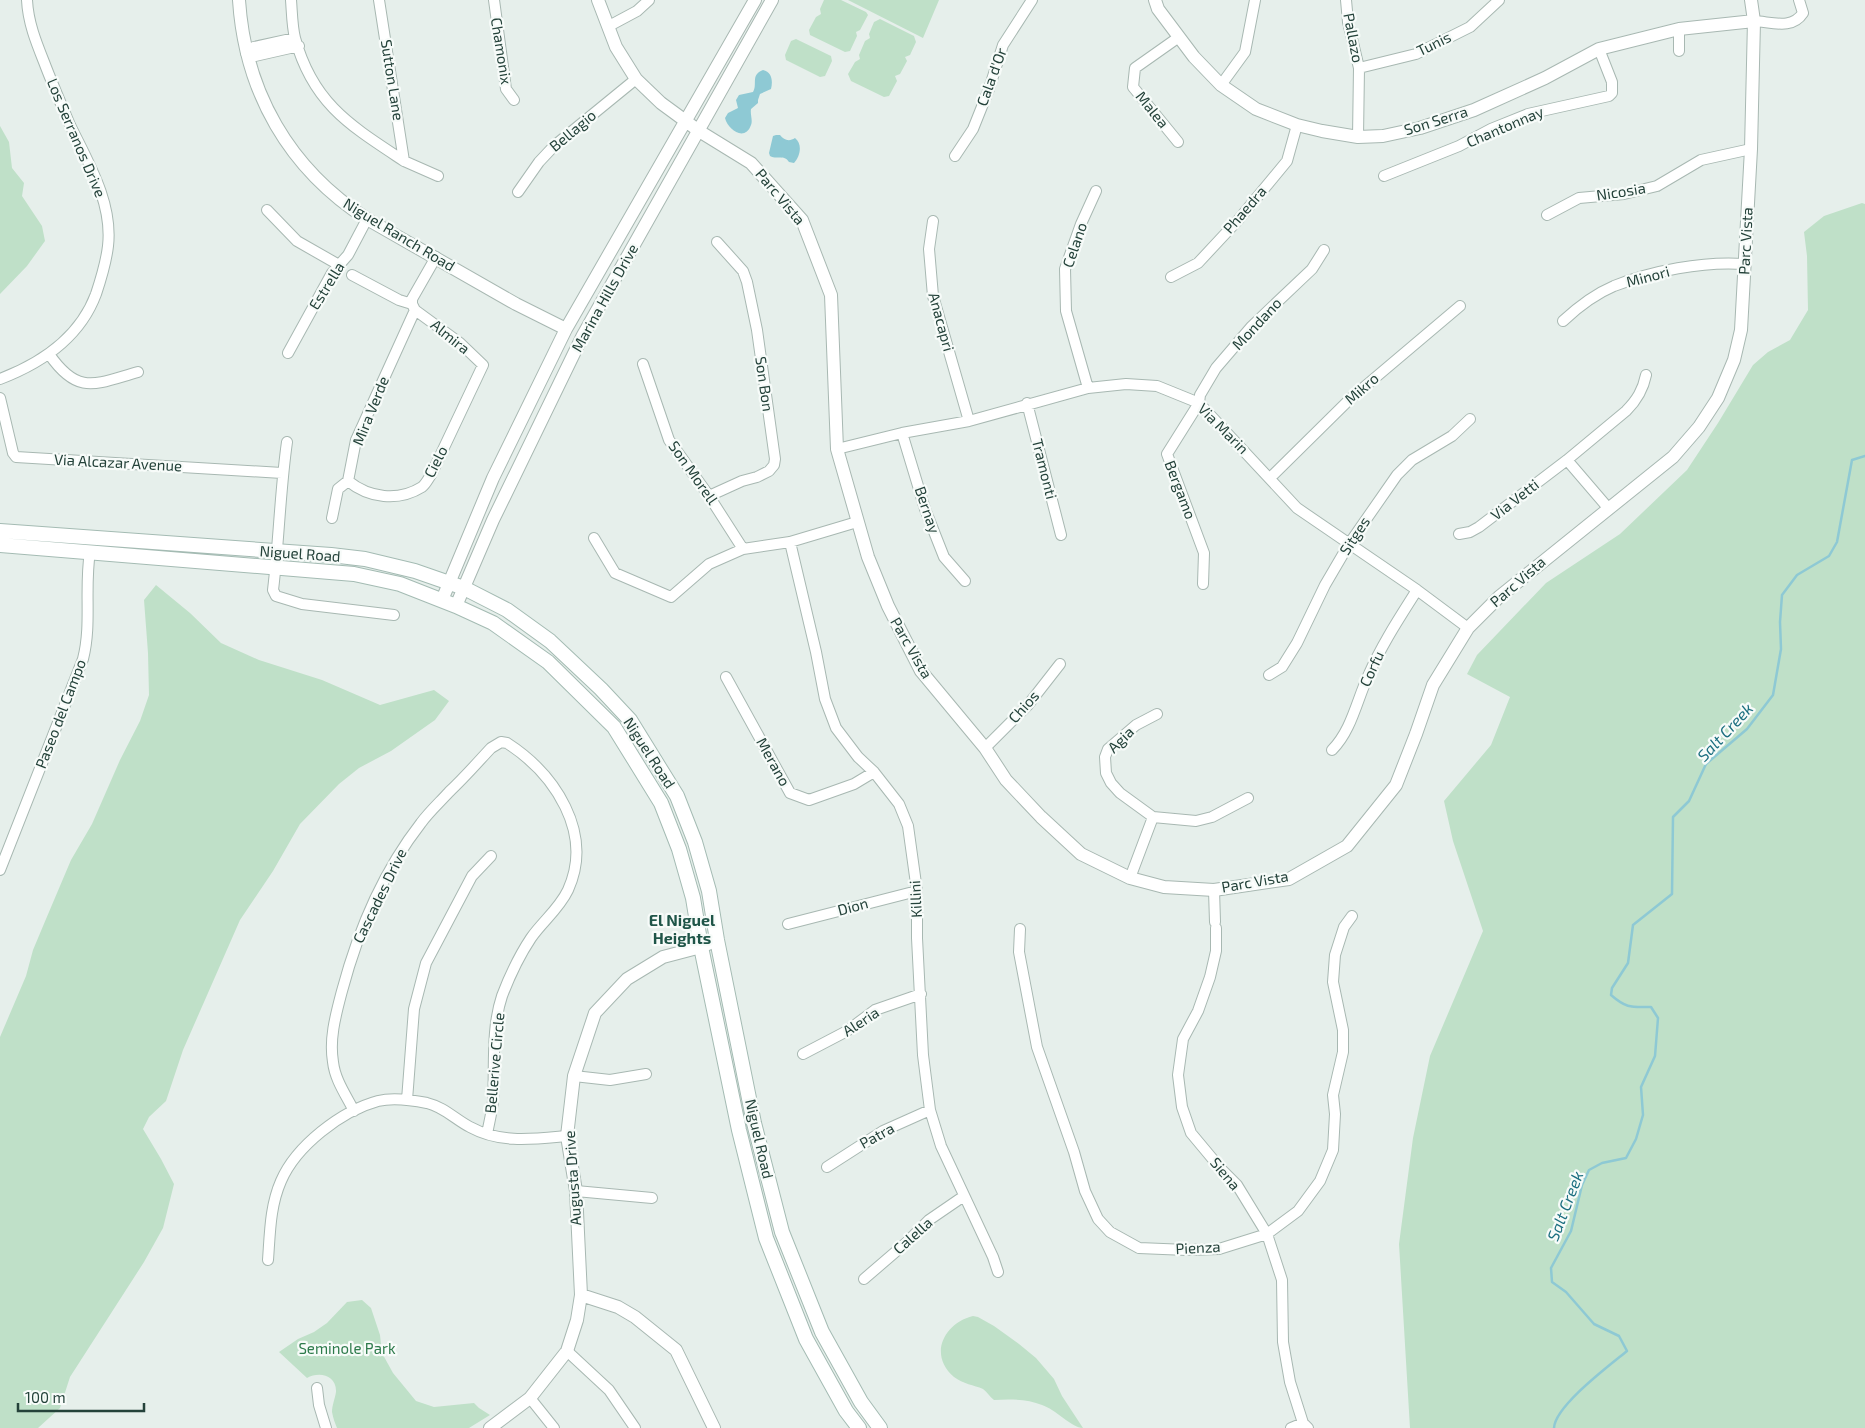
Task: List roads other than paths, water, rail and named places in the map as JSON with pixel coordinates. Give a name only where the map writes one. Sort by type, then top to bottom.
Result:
[{"type":"main road","name":"Niguel Road","points":[[0,531],[365,559],[415,571],[464,588],[506,610],[550,641],[601,689],[630,720],[677,796],[695,842],[708,891],[716,940],[754,1123],[782,1232],[822,1332],[861,1402],[880,1428]]},
{"type":"main road","points":[[38,534],[45,541],[78,544],[90,552],[98,546],[140,548],[151,543]]},
{"type":"main road","name":"Niguel Road","points":[[0,545],[354,574],[400,584],[493,623],[548,662],[614,727],[661,803],[679,849],[693,898],[738,1130],[766,1238],[806,1338],[846,1411],[859,1428]]},
{"type":"street","name":"Los Serranos Drive","points":[[0,379],[24,370],[49,354],[74,332],[90,309],[102,277],[108,245],[106,211],[96,178],[57,96],[35,40],[27,0]]},
{"type":"street","name":"Niguel Ranch Road","points":[[239,0],[240,25],[253,78],[274,124],[290,149],[322,185],[352,210],[367,219],[516,304],[582,337]]},
{"type":"street","points":[[291,0],[297,42],[310,78],[326,101],[356,130],[404,161],[438,176]]},
{"type":"street","name":"Sutton Lane","points":[[379,0],[404,161]]},
{"type":"street","name":"Chamonix","points":[[494,0],[506,89],[514,100]]},
{"type":"street","name":"Parc Vista","points":[[598,0],[616,47],[636,79],[661,103],[686,122],[751,163],[802,220],[832,295],[837,449],[868,558],[888,606],[921,671],[985,748],[1006,780],[1041,817],[1081,854],[1130,878],[1164,887],[1214,890],[1289,879],[1347,846],[1396,785],[1433,685],[1468,628],[1499,597],[1673,457],[1699,427],[1718,398],[1734,360],[1741,330],[1751,149],[1754,21],[1751,0]]},
{"type":"street","points":[[609,26],[638,11],[649,0]]},
{"type":"street","name":"Marina Hills Drive","points":[[442,600],[493,478],[566,329],[755,0]]},
{"type":"street","name":"Marina Hills Drive","points":[[456,606],[493,520],[582,337],[772,0]]},
{"type":"street","name":"Cala d'Or","points":[[955,156],[973,129],[989,89],[1003,45],[1032,0]]},
{"type":"street","name":"Son Serra","points":[[1154,0],[1158,9],[1194,57],[1221,85],[1256,109],[1297,125],[1358,137],[1383,136],[1420,128],[1474,110],[1544,78],[1598,49],[1678,29],[1754,21]]},
{"type":"street","points":[[1221,85],[1245,52],[1255,0]]},
{"type":"street","name":"Pallazo","points":[[1346,0],[1348,22],[1359,68],[1358,137]]},
{"type":"street","name":"Tunis","points":[[1359,68],[1416,54],[1470,27],[1499,0]]},
{"type":"street","points":[[1754,21],[1790,24],[1798,21],[1803,13],[1799,0]]},
{"type":"street","points":[[1678,29],[1679,51]]},
{"type":"street","name":"Malea","points":[[1178,142],[1133,86],[1135,68],[1179,37]]},
{"type":"street","points":[[246,53],[254,47],[297,42]]},
{"type":"street","name":"Chantonnay","points":[[1384,176],[1451,150],[1491,129],[1528,114],[1609,96],[1612,93],[1612,82],[1598,49]]},
{"type":"street","name":"Bellagio","points":[[518,192],[539,162],[554,146],[636,79]]},
{"type":"street","name":"Phaedra","points":[[1170,277],[1198,263],[1239,219],[1287,161],[1297,125]]},
{"type":"street","name":"Nicosia","points":[[1547,215],[1579,198],[1624,194],[1657,186],[1701,160],[1751,149]]},
{"type":"street","name":"Celano","points":[[1088,388],[1066,311],[1065,269],[1081,224],[1096,191]]},
{"type":"street","points":[[267,210],[297,241],[339,265]]},
{"type":"street","name":"Estrella","points":[[288,353],[332,273],[348,255],[367,219]]},
{"type":"street","name":"Anacapri","points":[[933,221],[929,249],[933,296],[969,421]]},
{"type":"street","name":"Son Bon","points":[[709,496],[742,480],[757,477],[769,471],[774,465],[775,458],[757,330],[747,282],[743,271],[718,242]]},
{"type":"street","name":"Mondano","points":[[1199,403],[1200,395],[1216,368],[1252,326],[1312,270],[1324,250]]},
{"type":"street","name":"Mira Verde","points":[[332,518],[338,489],[348,481],[356,440],[414,307],[412,299],[436,258]]},
{"type":"street","name":"Minori","points":[[1563,321],[1596,296],[1614,286],[1697,265],[1744,264]]},
{"type":"street","points":[[352,275],[414,307]]},
{"type":"street","name":"Mikro","points":[[1270,478],[1350,399],[1460,306]]},
{"type":"street","name":"Almira","points":[[414,307],[460,343],[483,365]]},
{"type":"street","points":[[49,354],[58,368],[75,382],[93,385],[138,372]]},
{"type":"street","name":"Son Morell","points":[[643,364],[669,440],[709,496],[743,549]]},
{"type":"street","name":"Cielo","points":[[348,481],[358,489],[389,497],[407,493],[423,486],[431,474],[483,365]]},
{"type":"street","name":"Via Vetti","points":[[1459,534],[1470,532],[1480,527],[1567,460],[1635,402],[1643,389],[1646,375]]},
{"type":"street","name":"Via Marin","points":[[837,449],[902,433],[969,421],[1027,403],[1088,388],[1126,384],[1158,386],[1199,403],[1297,508],[1417,590],[1468,628]]},
{"type":"street","name":"Via Alcazar Avenue","points":[[0,398],[13,454],[16,457],[282,473]]},
{"type":"street","name":"Tramonti","points":[[1027,403],[1061,535]]},
{"type":"street","name":"Bergamo","points":[[1199,403],[1167,454],[1204,553],[1203,584]]},
{"type":"street","name":"Sitges","points":[[1269,675],[1282,667],[1297,644],[1325,585],[1349,544],[1397,475],[1412,460],[1452,436],[1470,419]]},
{"type":"street","name":"Bernay","points":[[902,433],[925,509],[944,557],[965,581]]},
{"type":"street","points":[[287,442],[282,473],[273,590],[276,596],[302,604],[394,615]]},
{"type":"street","points":[[1567,460],[1609,509]]},
{"type":"street","points":[[594,538],[615,573],[671,597],[709,564],[743,549],[790,542],[857,522]]},
{"type":"street","name":"Killini","points":[[790,542],[830,714],[836,728],[858,757],[874,772],[899,804],[912,827],[917,891],[917,938],[923,1055],[930,1110],[941,1146],[993,1257],[998,1272]]},
{"type":"street","name":"Paseo del Campo","points":[[0,870],[83,659],[88,634],[88,567],[90,552]]},
{"type":"street","name":"Corfu","points":[[1332,750],[1344,734],[1381,648],[1417,590]]},
{"type":"street","name":"Chios","points":[[985,748],[1028,705],[1060,664]]},
{"type":"street","name":"Merano","points":[[726,677],[790,794],[809,800],[854,784],[874,772]]},
{"type":"street","name":"Agia","points":[[1153,817],[1120,793],[1111,783],[1106,773],[1105,757],[1108,749],[1130,730],[1157,714]]},
{"type":"street","name":"Cascades Drive","points":[[354,1111],[338,1080],[333,1062],[332,1042],[336,1012],[353,952],[363,925],[402,847],[422,820],[491,748],[501,742]]},
{"type":"street","name":"Bellerive Circle","points":[[487,1134],[493,1102],[495,1027],[501,998],[513,968],[527,945],[552,914],[568,890],[575,865],[576,839],[570,815],[560,795],[544,775],[513,747],[501,742]]},
{"type":"street","points":[[1130,878],[1153,817],[1196,820],[1212,817],[1248,798]]},
{"type":"street","points":[[407,1100],[414,1009],[426,963],[472,876],[491,856]]},
{"type":"street","name":"Siena","points":[[1214,890],[1216,951],[1210,977],[1198,1011],[1182,1039],[1178,1075],[1182,1107],[1191,1132],[1221,1169],[1237,1185],[1267,1234],[1282,1280],[1283,1342],[1290,1382],[1306,1425],[1290,1428]]},
{"type":"street","name":"Dion","points":[[788,924],[917,891]]},
{"type":"street","name":"Pienza","points":[[1020,929],[1019,952],[1037,1047],[1074,1152],[1085,1191],[1098,1218],[1110,1232],[1139,1248],[1219,1249],[1267,1234],[1298,1211],[1320,1181],[1333,1150],[1335,1114],[1333,1095],[1343,1044],[1343,1030],[1334,982],[1335,955],[1344,927],[1352,916]]},
{"type":"street","name":"Augusta Drive","points":[[490,1428],[530,1398],[567,1350],[577,1320],[581,1295],[576,1191],[567,1136],[574,1076],[595,1014],[627,979],[663,957],[701,947],[716,940]]},
{"type":"street","name":"Aleria","points":[[803,1054],[847,1031],[875,1010],[921,994]]},
{"type":"street","points":[[574,1076],[610,1080],[646,1074]]},
{"type":"street","points":[[268,1260],[273,1208],[281,1181],[293,1161],[310,1141],[354,1111],[379,1101],[407,1100],[430,1104],[449,1113],[470,1127],[506,1139],[523,1140],[567,1136]]},
{"type":"street","name":"Patra","points":[[827,1167],[883,1131],[930,1110]]},
{"type":"street","points":[[576,1191],[652,1198]]},
{"type":"street","name":"Calella","points":[[864,1279],[907,1242],[929,1220],[964,1196]]},
{"type":"street","points":[[581,1295],[618,1306],[635,1317],[676,1350],[714,1428]]},
{"type":"street","points":[[567,1350],[609,1390],[634,1428]]},
{"type":"street","points":[[317,1388],[318,1405],[326,1428]]},
{"type":"street","points":[[530,1398],[554,1428]]},
{"type":"water","points":[[763,70],[771,77],[771,89],[760,94],[758,103],[751,109],[752,123],[748,130],[745,133],[737,132],[729,127],[725,118],[728,113],[738,108],[736,100],[739,95],[753,92],[755,77]]},
{"type":"water","points":[[780,135],[787,140],[795,138],[798,141],[800,150],[794,163],[789,162],[785,158],[770,156],[773,136]]},
{"type":"waterway","name":"Salt Creek","points":[[1554,1428],[1563,1409],[1573,1398],[1627,1351],[1619,1336],[1594,1324],[1566,1292],[1552,1282],[1551,1268],[1571,1231],[1582,1185],[1589,1170],[1602,1163],[1626,1158],[1636,1139],[1643,1115],[1641,1087],[1655,1056],[1658,1018],[1651,1007],[1634,1007],[1621,1003],[1611,995],[1612,988],[1628,963],[1633,925],[1672,894],[1673,817],[1689,801],[1706,764],[1747,729],[1773,695],[1781,649],[1782,595],[1797,575],[1829,556],[1837,542],[1852,460],[1865,456]]},
{"type":"district","name":"El Niguel Heights","points":[[682,929]]},
{"type":"park label","name":"Seminole Park","points":[[347,1349]]}]
